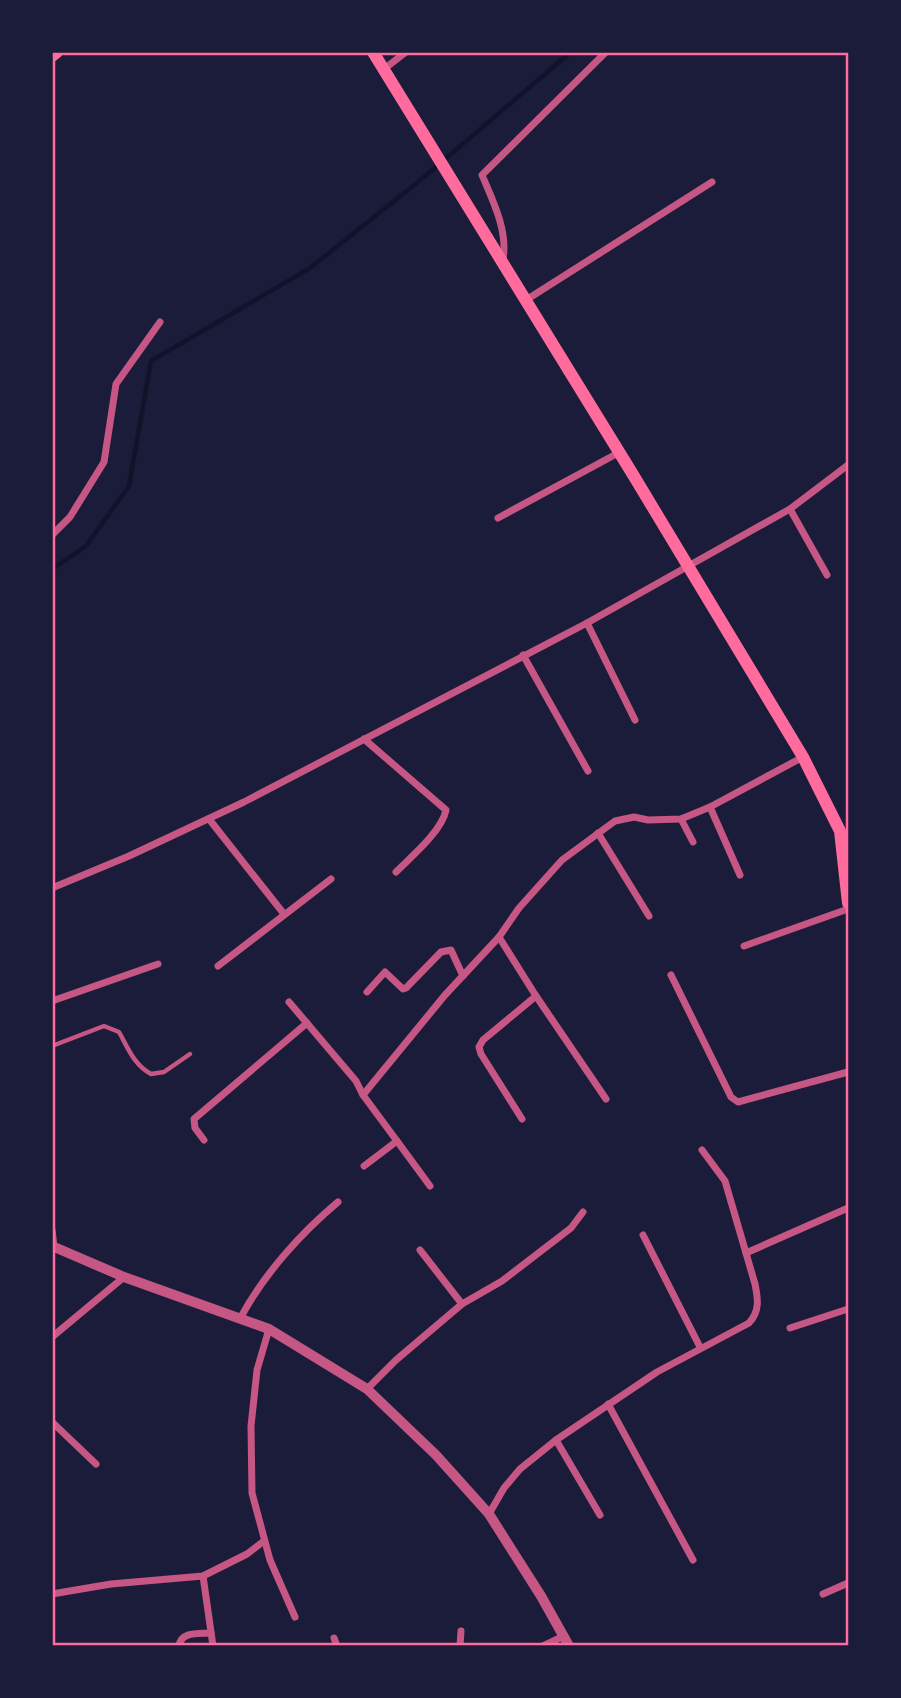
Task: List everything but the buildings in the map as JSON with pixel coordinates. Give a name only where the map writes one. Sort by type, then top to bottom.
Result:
[{"type":"main road","points":[[52,56],[57,52]]},
{"type":"main road","points":[[373,52],[620,453],[844,828],[849,903]]},
{"type":"street","points":[[384,69],[407,52]]},
{"type":"street","points":[[502,264],[505,247],[495,204],[482,176],[606,52]]},
{"type":"street","points":[[526,300],[712,181]]},
{"type":"street","points":[[52,535],[70,517],[104,462],[116,384],[160,322]]},
{"type":"street","points":[[498,518],[620,453]]},
{"type":"street","points":[[52,888],[209,819],[586,623],[790,509],[849,465]]},
{"type":"street","points":[[790,509],[827,575]]},
{"type":"street","points":[[586,623],[635,720]]},
{"type":"street","points":[[523,655],[588,771]]},
{"type":"street","points":[[364,738],[446,810],[433,832],[396,872]]},
{"type":"street","points":[[363,1095],[562,860],[615,821],[634,817],[648,820],[681,819],[710,807],[803,757]]},
{"type":"street","points":[[710,807],[740,874]]},
{"type":"street","points":[[209,819],[284,914]]},
{"type":"street","points":[[681,819],[693,842]]},
{"type":"street","points":[[598,833],[649,916]]},
{"type":"street","points":[[218,966],[331,879]]},
{"type":"street","points":[[744,946],[849,909]]},
{"type":"street","points":[[499,937],[606,1099]]},
{"type":"street","points":[[367,992],[385,972],[403,989],[406,988],[446,949],[451,950],[463,976]]},
{"type":"street","points":[[52,1001],[158,964]]},
{"type":"street","points":[[671,975],[731,1097],[738,1102],[849,1072]]},
{"type":"street","points":[[522,1119],[479,1047],[483,1040],[536,996]]},
{"type":"street","points":[[289,1002],[356,1081],[363,1095],[430,1186]]},
{"type":"street","points":[[204,1140],[195,1128],[194,1119],[307,1023]]},
{"type":"street","points":[[364,1166],[397,1141]]},
{"type":"street","points":[[489,1514],[504,1488],[520,1469],[556,1440],[608,1404],[700,1347],[749,1323],[757,1315],[758,1300],[725,1181],[702,1150]]},
{"type":"street","points":[[241,1317],[253,1295],[288,1252],[338,1202]]},
{"type":"street","points":[[746,1253],[849,1208]]},
{"type":"street","points":[[367,1389],[396,1360],[462,1304],[502,1281],[571,1228],[583,1212]]},
{"type":"street","points":[[52,1230],[53,1247],[124,1277],[270,1329],[367,1389],[436,1455],[489,1514],[567,1641],[543,1646]]},
{"type":"street","points":[[643,1235],[700,1347]]},
{"type":"street","points":[[420,1250],[462,1304]]},
{"type":"street","points":[[52,1337],[124,1277]]},
{"type":"street","points":[[790,1328],[849,1309]]},
{"type":"street","points":[[270,1329],[257,1370],[251,1426],[252,1493],[264,1541],[295,1617]]},
{"type":"street","points":[[608,1404],[694,1560]]},
{"type":"street","points":[[52,1422],[96,1464]]},
{"type":"street","points":[[556,1440],[600,1515]]},
{"type":"street","points":[[52,1594],[111,1584],[203,1576],[247,1554],[264,1541]]},
{"type":"street","points":[[203,1576],[213,1646]]},
{"type":"street","points":[[823,1594],[849,1583]]},
{"type":"street","points":[[460,1646],[461,1631]]},
{"type":"street","points":[[178,1646],[185,1636],[211,1633]]},
{"type":"lane","points":[[52,1046],[104,1027],[119,1031],[132,1056],[142,1069],[151,1074],[164,1072],[190,1054]]},
{"type":"waterway","points":[[52,569],[86,546],[129,486],[151,361],[310,268],[418,182],[571,52]]}]
